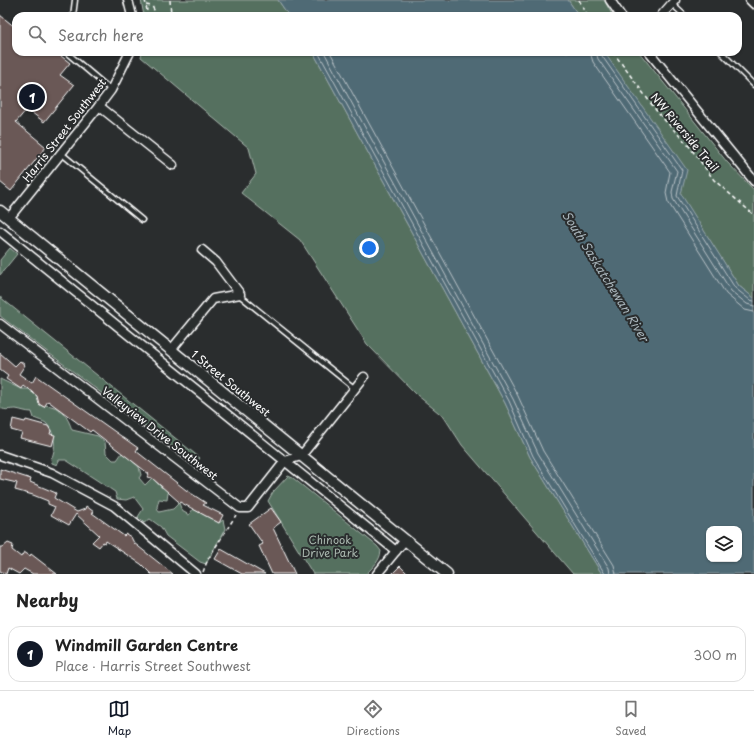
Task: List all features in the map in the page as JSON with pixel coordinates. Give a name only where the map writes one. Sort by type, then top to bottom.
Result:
[{"type":"street","points":[[128,0],[131,12]]},
{"type":"street","points":[[610,0],[619,12]]},
{"type":"street","points":[[665,12],[674,2]]},
{"type":"street","name":"Harris Street Southwest","points":[[9,218],[62,154],[111,90],[128,56]]},
{"type":"street","points":[[652,56],[754,180]]},
{"type":"street","points":[[99,106],[173,165]]},
{"type":"street","name":"1 Street Southwest","points":[[0,211],[447,574]]},
{"type":"street","points":[[0,231],[396,551]]},
{"type":"street","points":[[171,350],[213,298],[240,294],[216,262],[202,250]]},
{"type":"street","name":"Valleyview Drive Southwest","points":[[0,324],[240,508]]},
{"type":"street","points":[[240,508],[248,508],[285,461],[301,456],[364,377]]},
{"type":"street","points":[[0,455],[52,473],[114,506],[196,574]]},
{"type":"street","points":[[376,574],[405,540]]},
{"type":"lane","points":[[73,12],[75,0]]},
{"type":"lane","points":[[674,2],[681,12]]},
{"type":"lane","points":[[71,56],[111,90]]},
{"type":"lane","points":[[724,56],[754,86]]},
{"type":"lane","points":[[62,154],[142,220]]},
{"type":"lane","points":[[237,294],[354,388]]},
{"type":"path","points":[[146,0],[147,12]]},
{"type":"path","points":[[170,0],[171,12]]},
{"type":"path","points":[[579,0],[586,12]]},
{"type":"path","points":[[146,5],[152,6],[154,12]]},
{"type":"path","name":"NW Riverside Trail","points":[[615,56],[658,113],[689,146],[714,180],[754,215]]},
{"type":"path","points":[[202,574],[208,559],[240,508]]},
{"type":"green space","points":[[141,0],[278,0],[286,12],[143,12]]},
{"type":"green space","points":[[568,0],[604,0],[611,12],[576,12]]},
{"type":"green space","points":[[315,56],[505,403],[530,457],[602,574],[573,574],[462,445],[444,417],[417,395],[367,344],[300,240],[241,193],[256,174],[249,148],[141,57]]},
{"type":"green space","points":[[606,56],[642,56],[727,162],[754,190],[754,298],[739,286],[680,194]]},
{"type":"green space","points":[[10,248],[17,254],[0,275],[0,260]]},
{"type":"green space","points":[[0,297],[200,458],[195,464],[0,316]]},
{"type":"green space","points":[[0,379],[21,389],[28,389],[37,396],[39,404],[43,407],[45,405],[51,406],[60,410],[66,417],[72,430],[98,436],[105,442],[106,453],[113,460],[117,460],[122,453],[132,457],[132,461],[139,467],[141,475],[139,478],[145,485],[152,478],[162,488],[165,486],[168,493],[167,500],[159,499],[157,507],[159,512],[173,509],[179,503],[182,511],[189,515],[193,509],[219,523],[223,520],[225,529],[206,564],[200,562],[166,536],[161,527],[150,519],[144,523],[138,517],[143,509],[134,497],[126,500],[117,499],[115,492],[66,460],[59,460],[57,465],[52,463],[51,459],[54,450],[54,441],[49,427],[45,422],[34,418],[32,412],[16,409],[6,410],[0,408]]},
{"type":"green space","name":"Chinook Drive Park","points":[[288,476],[293,478],[377,546],[381,551],[378,561],[366,574],[313,574],[268,501],[273,492]]},
{"type":"water","points":[[278,0],[568,0],[576,12],[286,12]]},
{"type":"water","name":"South Saskatchewan River","points":[[315,56],[607,56],[687,170],[681,194],[739,286],[754,298],[754,574],[602,574],[530,457],[505,403]]},
{"type":"building","points":[[0,15],[12,25],[12,56],[61,56],[70,63],[60,75],[74,85],[44,122],[27,109],[16,122],[46,147],[11,191],[0,182]]},
{"type":"building","points":[[0,353],[15,366],[20,361],[25,365],[19,374],[32,383],[36,376],[138,448],[136,451],[186,490],[206,503],[203,505],[223,515],[219,523],[178,501],[152,478],[147,477],[149,474],[92,430],[90,432],[48,401],[44,407],[39,404],[37,396],[23,385],[21,389],[6,379],[8,376],[0,370]]},
{"type":"building","points":[[13,419],[25,422],[26,420],[48,426],[51,431],[50,434],[55,435],[52,446],[20,438],[22,433],[11,430]]},
{"type":"building","points":[[0,469],[31,479],[30,482],[56,493],[54,498],[77,512],[85,509],[86,506],[94,512],[92,513],[124,536],[126,534],[131,537],[134,543],[173,574],[151,574],[141,564],[106,541],[99,547],[92,542],[99,535],[76,514],[69,525],[51,515],[55,507],[48,504],[48,501],[15,490],[17,483],[0,479]]},
{"type":"building","points":[[271,508],[281,522],[273,528],[295,574],[272,574],[259,546],[263,544],[249,524]]},
{"type":"building","points":[[8,543],[13,545],[12,550],[21,557],[24,552],[30,556],[31,554],[57,574],[33,574],[24,569],[19,574],[8,568],[6,574],[0,571],[0,547],[3,547]]},
{"type":"building","points":[[221,549],[265,574],[242,574],[215,559]]},
{"type":"building","points":[[400,566],[408,574],[392,574]]},
{"type":"place","name":"Windmill Garden Centre","points":[[32,97]]}]
